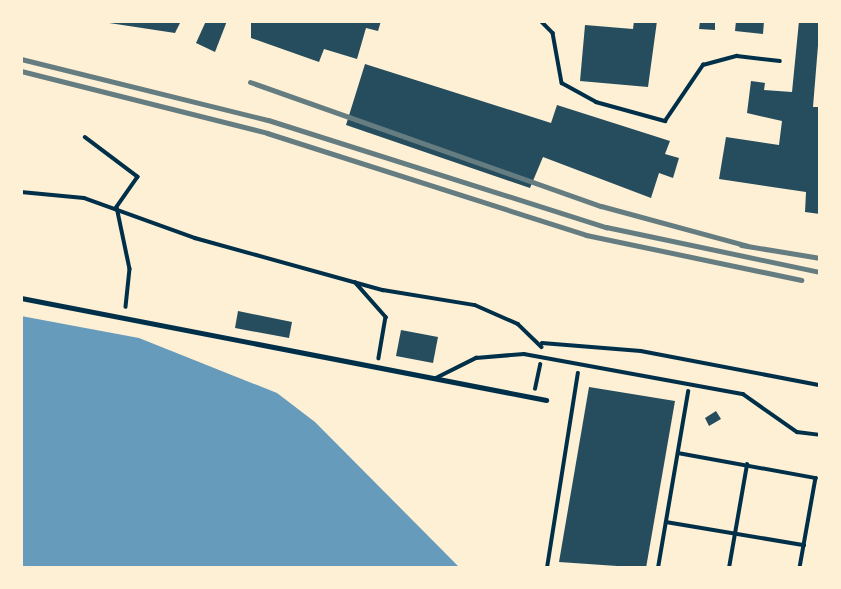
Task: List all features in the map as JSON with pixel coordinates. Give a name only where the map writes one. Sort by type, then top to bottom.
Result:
[{"type":"street","points":[[21,298],[546,400]]},
{"type":"lane","points":[[541,21],[553,33],[562,83],[596,102],[665,121],[703,65],[737,56],[780,61]]},
{"type":"lane","points":[[436,378],[476,358],[540,357],[743,394],[797,432],[820,435]]},
{"type":"path","points":[[85,137],[138,177],[117,206],[130,269],[125,318]]},
{"type":"path","points":[[21,192],[117,206],[195,238],[352,280],[475,305],[542,342],[641,351],[820,385]]},
{"type":"path","points":[[352,280],[382,306],[380,352]]},
{"type":"path","points":[[535,388],[542,342]]},
{"type":"path","points":[[530,365],[546,367]]},
{"type":"path","points":[[566,370],[590,374]]},
{"type":"path","points":[[547,568],[578,372]]},
{"type":"path","points":[[658,568],[688,391],[676,389]]},
{"type":"path","points":[[678,453],[816,478],[800,568]]},
{"type":"path","points":[[729,568],[747,465]]},
{"type":"path","points":[[666,522],[804,545]]},
{"type":"water","points":[[21,316],[139,338],[277,393],[315,422],[460,568],[21,568]]},
{"type":"building","points":[[96,21],[181,21],[175,33]]},
{"type":"building","points":[[206,21],[227,21],[215,52],[196,43]]},
{"type":"building","points":[[251,21],[381,21],[378,31],[366,28],[357,59],[324,49],[319,62],[251,38]]},
{"type":"building","points":[[634,21],[657,21],[648,87],[580,81],[585,25],[633,29]]},
{"type":"building","points":[[700,21],[715,21],[715,30],[699,29]]},
{"type":"building","points":[[736,21],[764,21],[763,34],[735,31]]},
{"type":"building","points":[[799,21],[820,21],[813,107],[820,107],[820,214],[805,212],[806,192],[719,179],[726,137],[779,145],[782,121],[747,113],[751,81],[765,83],[764,90],[792,92]]},
{"type":"building","points":[[365,64],[551,123],[557,105],[670,141],[665,154],[679,158],[673,178],[659,173],[651,198],[543,157],[530,188],[346,125]]},
{"type":"building","points":[[238,311],[292,322],[289,338],[235,328]]},
{"type":"building","points":[[401,330],[438,337],[433,363],[396,356]]},
{"type":"building","points":[[589,387],[675,401],[646,568],[559,562]]},
{"type":"building","points":[[716,411],[721,419],[709,426],[705,418]]},
{"type":"railway","points":[[21,59],[268,120],[606,227],[820,272]]},
{"type":"railway","points":[[21,71],[267,133],[586,235],[801,280]]},
{"type":"railway","points":[[250,82],[601,206],[748,246]]},
{"type":"railway","points":[[741,245],[820,258]]}]
